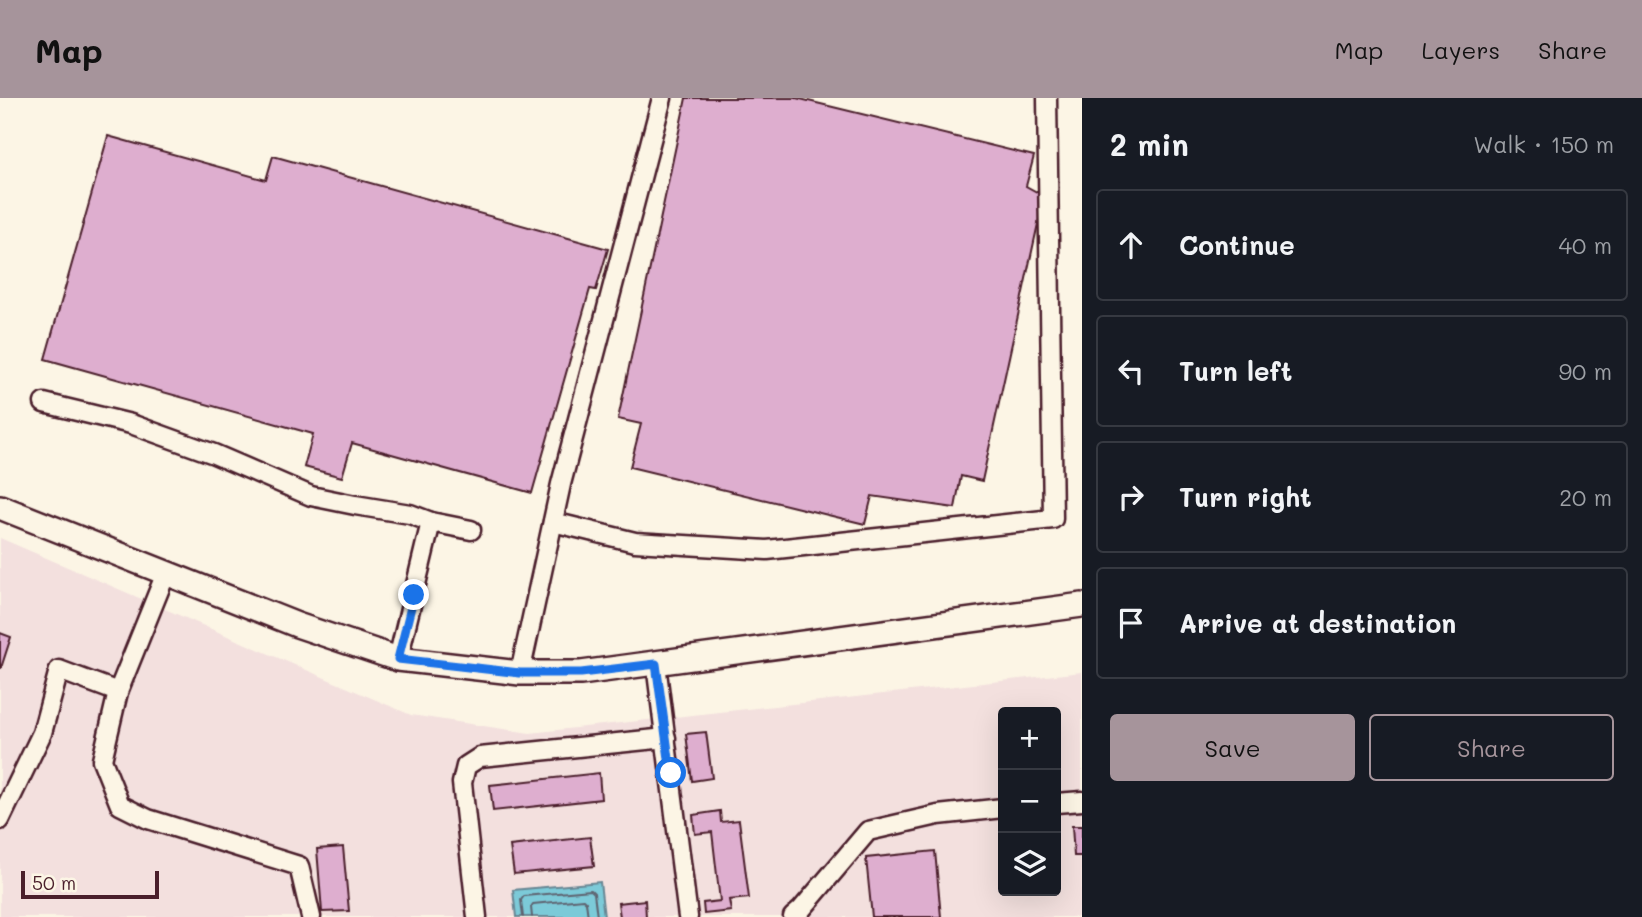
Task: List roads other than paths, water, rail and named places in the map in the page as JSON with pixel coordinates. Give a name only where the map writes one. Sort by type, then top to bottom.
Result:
[{"type":"main road","points":[[0,508],[298,625],[398,659],[520,673],[581,673],[656,664],[1082,605]]},
{"type":"lane","points":[[520,673],[561,484],[662,98]]},
{"type":"lane","points":[[553,522],[635,542],[767,550],[1054,519],[1047,98]]},
{"type":"lane","points":[[44,403],[131,424],[214,454],[311,496],[410,513],[431,522],[471,530]]},
{"type":"lane","points":[[398,659],[431,522]]},
{"type":"lane","points":[[166,573],[118,692],[102,760],[120,805],[148,819],[299,866],[311,917]]},
{"type":"lane","points":[[656,664],[688,917]]},
{"type":"lane","points":[[0,820],[42,733],[59,670],[118,692]]},
{"type":"lane","points":[[477,917],[462,783],[466,766],[480,757],[666,738]]},
{"type":"lane","points":[[1061,802],[1082,800]]},
{"type":"lane","points":[[793,917],[868,831],[938,815],[998,809]]},
{"type":"water","points":[[600,882],[604,917],[516,917],[513,890]]}]
